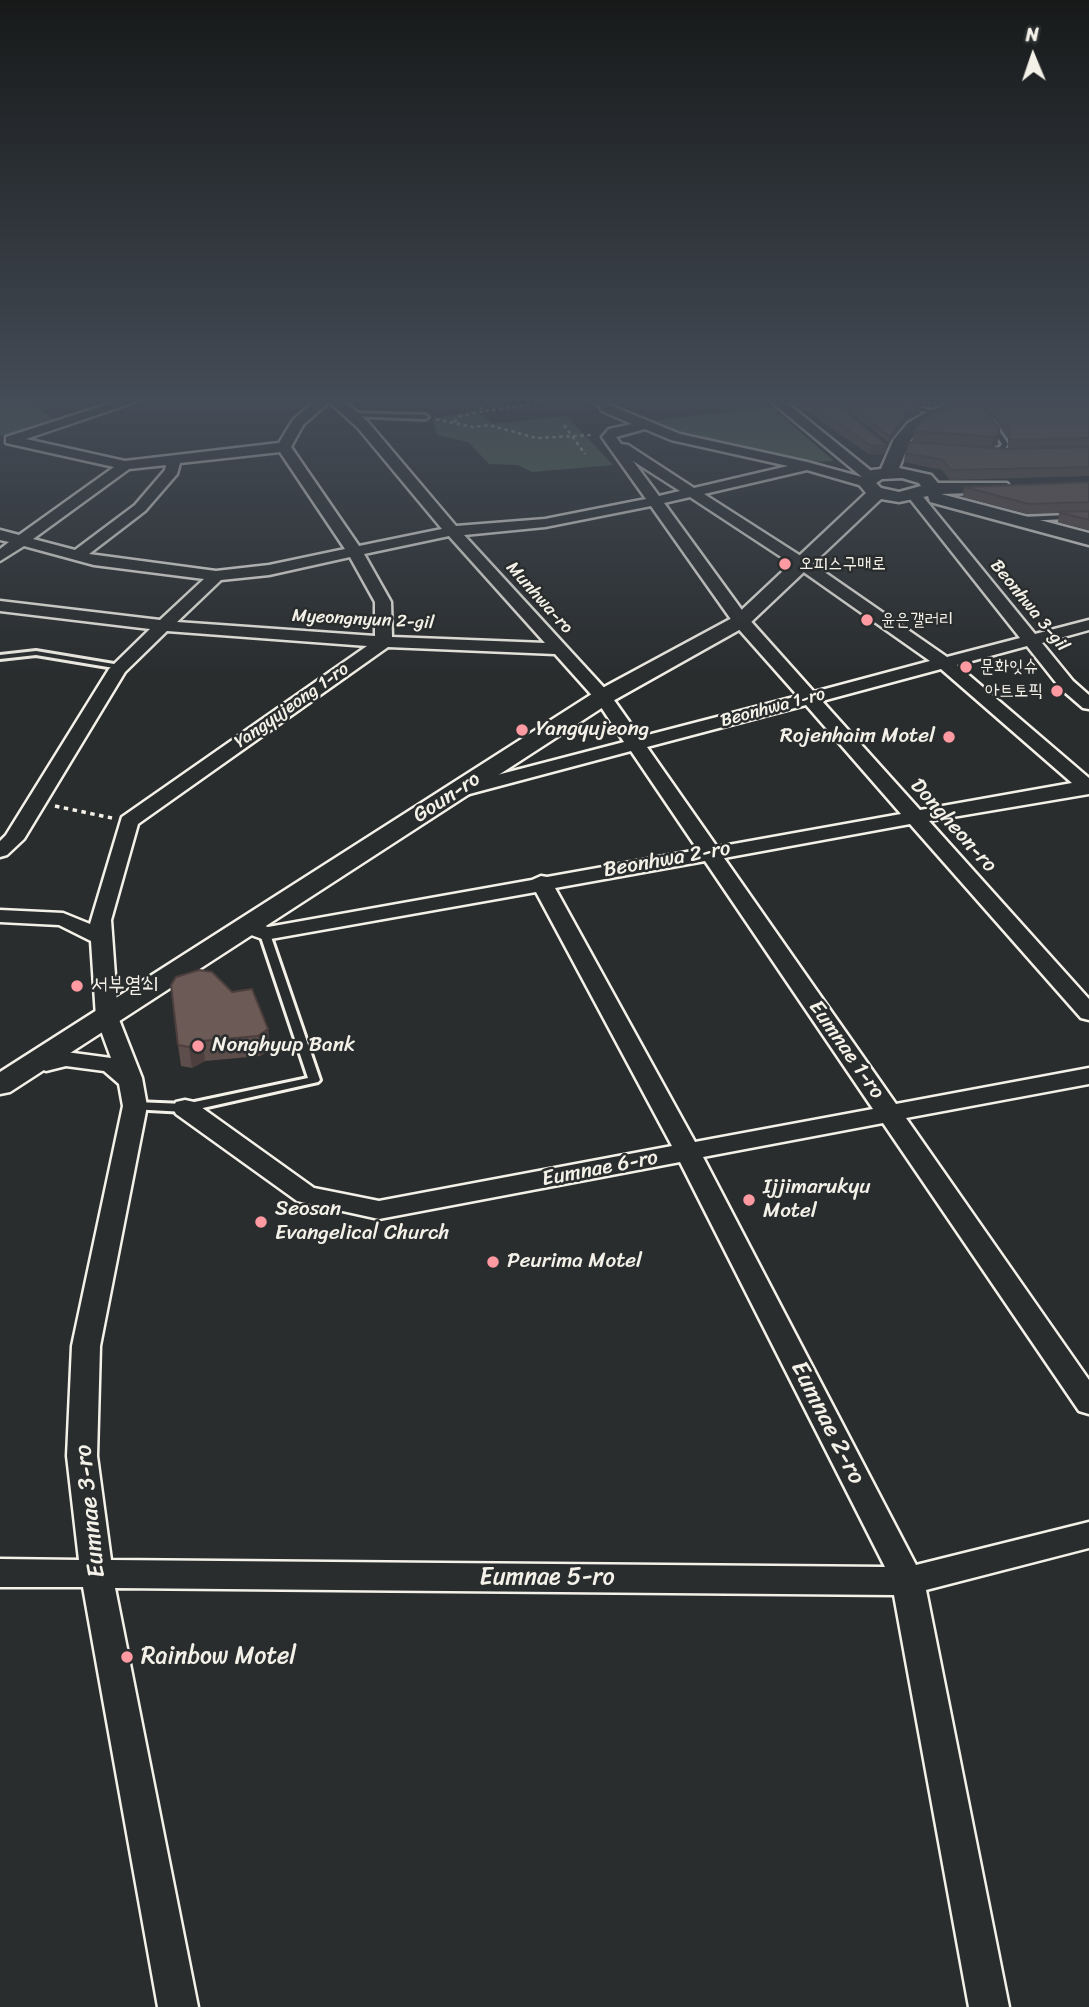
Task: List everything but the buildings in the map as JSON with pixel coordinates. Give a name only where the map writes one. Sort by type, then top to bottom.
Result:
[{"type":"street","points":[[0,556],[87,493]]},
{"type":"street","points":[[77,556],[140,508],[153,493]]},
{"type":"street","points":[[315,493],[355,552],[383,602],[384,642]]},
{"type":"street","name":"Munhwa-ro","points":[[419,493],[603,697]]},
{"type":"street","name":"Dongheon-ro","points":[[649,493],[741,621],[1089,1013]]},
{"type":"street","points":[[0,535],[77,556],[216,576],[270,570],[452,531],[545,523],[691,493],[801,563],[944,663],[1088,787]]},
{"type":"street","name":"Goun-ro","points":[[0,1085],[107,1017],[256,930],[458,791],[603,697],[741,621],[801,563],[863,493]]},
{"type":"street","points":[[889,493],[896,496],[927,493]]},
{"type":"street","points":[[922,493],[1089,539]]},
{"type":"street","name":"Beonhwa 3-gil","points":[[922,493],[1067,685],[1089,704]]},
{"type":"street","points":[[0,851],[14,839],[120,667],[216,576]]},
{"type":"street","name":"Myeongnyun 2-gil","points":[[0,606],[165,626],[384,642],[559,649]]},
{"type":"street","name":"Beonhwa 1-ro","points":[[458,791],[1089,625]]},
{"type":"street","name":"Yangyujeong 1-ro","points":[[129,821],[384,642]]},
{"type":"street","name":"Eumnae 1-ro","points":[[603,697],[1089,1404]]},
{"type":"street","name":"Beonhwa 2-ro","points":[[256,930],[1088,787]]},
{"type":"street","points":[[129,821],[100,920],[107,1017],[133,1094]]},
{"type":"street","name":"Eumnae 2-ro","points":[[541,882],[688,1152],[908,1581],[989,2007]]},
{"type":"street","points":[[0,916],[63,919],[103,939]]},
{"type":"street","points":[[39,1060],[46,1064],[66,1059],[102,1062],[116,1069],[133,1094]]},
{"type":"street","name":"Eumnae 6-ro","points":[[185,1108],[306,1195],[379,1210],[1089,1076]]},
{"type":"street","name":"Eumnae 3-ro","points":[[133,1094],[86,1346],[82,1456],[97,1575],[178,2007]]},
{"type":"street","name":"Eumnae 5-ro","points":[[0,1573],[908,1581],[1089,1535]]},
{"type":"lane","points":[[1017,519],[1089,516]]},
{"type":"lane","points":[[0,657],[36,653],[120,667]]},
{"type":"lane","points":[[133,1094],[185,1108],[314,1080],[256,930]]},
{"type":"path","points":[[38,801],[77,812],[129,821]]},
{"type":"place","name":"오피스구매로","points":[[785,564]]},
{"type":"place","name":"윤은갤러리","points":[[867,620]]},
{"type":"place","name":"문화잇슈","points":[[966,667]]},
{"type":"place","name":"아트토픽","points":[[1057,691]]},
{"type":"place","name":"Yangyujeong","points":[[522,730]]},
{"type":"place","name":"Rojenhaim Motel","points":[[949,737]]},
{"type":"place","name":"서부열쇠","points":[[77,986]]},
{"type":"place","name":"Nonghyup Bank","points":[[198,1046]]},
{"type":"place","name":"Ijjimarukyu Motel","points":[[749,1200]]},
{"type":"place","name":"Seosan Evangelical Church","points":[[261,1222]]},
{"type":"place","name":"Peurima Motel","points":[[493,1262]]},
{"type":"place","name":"Rainbow Motel","points":[[127,1657]]}]
